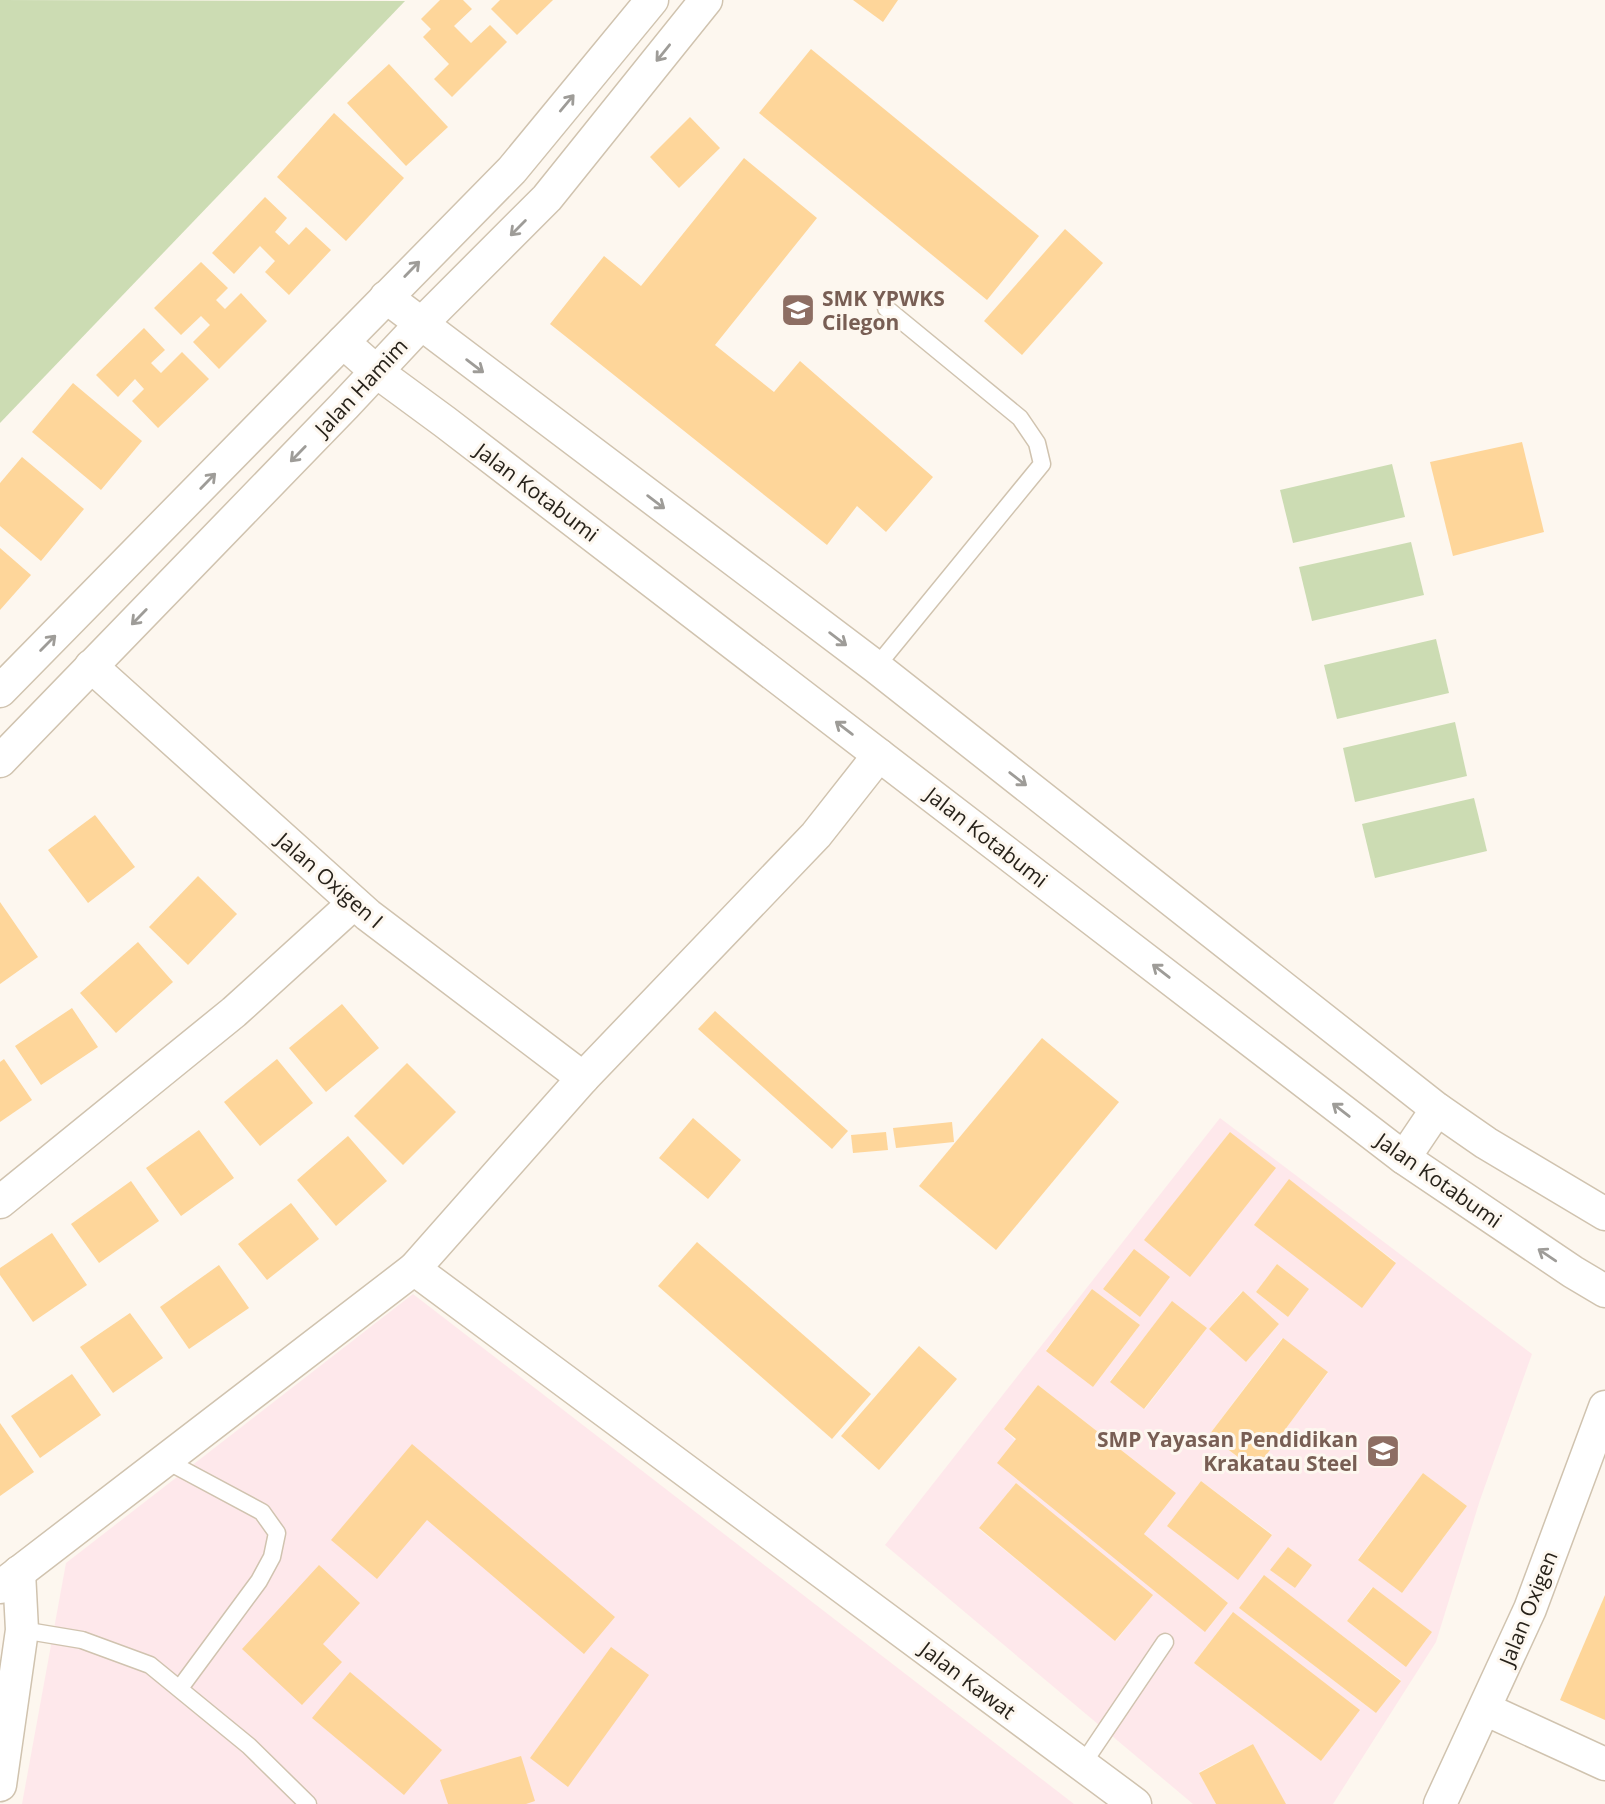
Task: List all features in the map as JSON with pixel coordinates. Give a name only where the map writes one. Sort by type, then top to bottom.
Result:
[{"type":"street","name":"Jalan Hamim","points":[[0,691],[512,170],[652,0]]},
{"type":"street","name":"Jalan Hamim","points":[[0,761],[420,325],[547,198],[706,0]]},
{"type":"street","points":[[386,297],[876,667],[1437,1109],[1486,1143],[1605,1214]]},
{"type":"street","name":"Jalan Kotabumi","points":[[343,342],[377,372],[1404,1158],[1605,1291]]},
{"type":"street","name":"Jalan Oxigen I","points":[[91,666],[354,903],[583,1078]]},
{"type":"street","points":[[0,1785],[22,1630],[10,1579],[414,1269],[583,1078],[816,835],[879,755]]},
{"type":"street","points":[[0,1202],[234,1012],[354,903]]},
{"type":"street","points":[[1404,1158],[1437,1109]]},
{"type":"street","name":"Jalan Kawat","points":[[414,1269],[1135,1804]]},
{"type":"street","name":"Jalan Oxigen","points":[[1440,1804],[1530,1609],[1605,1407]]},
{"type":"street","points":[[1485,1709],[1605,1764]]},
{"type":"lane","points":[[876,667],[1042,464],[1037,443],[1020,418],[886,308]]},
{"type":"lane","points":[[165,1460],[262,1512],[277,1533],[272,1557],[259,1581],[180,1688]]},
{"type":"lane","points":[[22,1630],[98,1645],[150,1665],[249,1746],[308,1804]]},
{"type":"lane","points":[[1082,1765],[1165,1642]]},
{"type":"shaded area","name":"SMP Yayasan Pendidikan Krakatau Steel","points":[[1220,1118],[1532,1354],[1480,1500],[1436,1642],[1333,1804],[1285,1804],[1253,1744],[1199,1772],[1216,1804],[1193,1804],[885,1545]],"holes":[[[1230,1132],[1275,1168],[1145,1240]],[[1289,1180],[1396,1262],[1362,1307]],[[1133,1250],[1169,1277],[1140,1317],[1103,1289]],[[1277,1264],[1309,1289],[1288,1317],[1256,1292]],[[1092,1289],[1140,1325],[1093,1387],[1046,1350]],[[1242,1291],[1279,1324],[1246,1362],[1209,1329]],[[1172,1302],[1207,1328],[1145,1409],[1110,1381]],[[1282,1338],[1328,1373],[1254,1470],[1209,1435]],[[1038,1385],[1176,1493],[1144,1534],[1228,1603],[1206,1631],[1004,1429]],[[1423,1473],[1467,1506],[1402,1593],[1358,1559]],[[1201,1481],[1272,1535],[1167,1526]],[[1016,1483],[1152,1595],[1116,1641],[979,1529]],[[1288,1547],[1312,1565],[1295,1588],[1271,1570]],[[1263,1576],[1401,1680],[1376,1713],[1239,1608]],[[1372,1587],[1432,1632],[1406,1666],[1347,1621]],[[1232,1613],[1359,1710],[1321,1761],[1194,1663]]]},
{"type":"shaded area","points":[[413,1294],[1074,1804],[22,1804],[66,1563]]},
{"type":"green space","points":[[0,0],[405,1],[0,423]]},
{"type":"green space","points":[[1392,464],[1405,517],[1293,543],[1280,490]]},
{"type":"green space","points":[[1411,542],[1424,595],[1312,621],[1299,567]]},
{"type":"green space","points":[[1436,639],[1449,693],[1337,719],[1324,665]]},
{"type":"green space","points":[[1455,722],[1467,776],[1355,802],[1343,748]]},
{"type":"green space","points":[[1474,798],[1487,851],[1375,878],[1362,824]]},
{"type":"building","points":[[440,0],[463,0],[472,9],[454,26],[471,43],[490,25],[507,42],[452,97],[434,79],[449,64],[423,37],[431,29],[421,19]]},
{"type":"building","points":[[500,0],[553,0],[517,35],[491,9]]},
{"type":"building","points":[[853,0],[898,0],[883,22]]},
{"type":"building","points":[[811,49],[1039,236],[987,300],[759,113]]},
{"type":"building","points":[[389,64],[448,127],[406,166],[347,103]]},
{"type":"building","points":[[334,113],[404,178],[346,241],[277,177]]},
{"type":"building","points":[[690,117],[720,148],[679,188],[650,157]]},
{"type":"building","points":[[744,158],[817,218],[715,345],[774,392],[800,361],[933,477],[886,532],[857,506],[827,545],[550,324],[604,256],[641,286]]},
{"type":"building","points":[[265,197],[287,218],[275,232],[289,245],[306,227],[331,250],[289,295],[265,272],[275,261],[260,246],[234,274],[212,253]]},
{"type":"building","points":[[1065,229],[1103,263],[1022,355],[984,321]]},
{"type":"building","points":[[201,262],[228,288],[216,300],[225,309],[241,293],[267,321],[219,369],[193,342],[210,325],[201,316],[181,335],[154,308]]},
{"type":"building","points":[[144,328],[165,350],[151,363],[161,373],[182,352],[209,379],[158,428],[132,401],[144,389],[135,379],[118,397],[96,375]]},
{"type":"building","points":[[73,383],[142,441],[101,490],[32,432]]},
{"type":"building","points":[[1522,442],[1544,532],[1453,556],[1430,462]]},
{"type":"building","points":[[22,457],[84,509],[41,561],[0,526],[0,483]]},
{"type":"building","points":[[0,548],[31,575],[0,610]]},
{"type":"building","points":[[95,815],[135,867],[88,903],[48,850]]},
{"type":"building","points":[[198,876],[237,914],[188,965],[149,927]]},
{"type":"building","points":[[0,902],[38,957],[0,984]]},
{"type":"building","points":[[138,942],[173,982],[116,1033],[80,993]]},
{"type":"building","points":[[342,1004],[379,1048],[326,1092],[289,1048]]},
{"type":"building","points":[[72,1008],[98,1047],[41,1085],[15,1046]]},
{"type":"building","points":[[715,1011],[848,1131],[832,1149],[698,1029]]},
{"type":"building","points":[[1042,1038],[1119,1102],[996,1250],[919,1186]]},
{"type":"building","points":[[4,1059],[32,1100],[0,1122],[0,1062]]},
{"type":"building","points":[[277,1059],[313,1103],[260,1146],[224,1102]]},
{"type":"building","points":[[407,1063],[456,1112],[403,1165],[354,1116]]},
{"type":"building","points":[[693,1118],[741,1160],[708,1199],[659,1158]]},
{"type":"building","points":[[952,1122],[954,1142],[896,1148],[893,1128]]},
{"type":"building","points":[[199,1130],[234,1178],[181,1216],[146,1168]]},
{"type":"building","points":[[886,1132],[888,1150],[853,1153],[851,1135]]},
{"type":"building","points":[[1230,1132],[1276,1168],[1190,1277],[1144,1240]]},
{"type":"building","points":[[348,1136],[387,1181],[336,1226],[297,1180]]},
{"type":"building","points":[[1289,1179],[1396,1263],[1362,1308],[1254,1225]]},
{"type":"building","points":[[131,1181],[159,1221],[99,1263],[71,1224]]},
{"type":"building","points":[[291,1203],[319,1239],[267,1280],[238,1244]]},
{"type":"building","points":[[52,1233],[87,1285],[33,1322],[0,1275],[0,1268]]},
{"type":"building","points":[[697,1242],[871,1394],[832,1439],[658,1286]]},
{"type":"building","points":[[1134,1249],[1170,1277],[1140,1317],[1103,1289]]},
{"type":"building","points":[[1277,1264],[1309,1289],[1288,1317],[1256,1292]]},
{"type":"building","points":[[219,1265],[249,1308],[189,1349],[160,1307]]},
{"type":"building","points":[[1092,1289],[1140,1325],[1093,1387],[1046,1351]]},
{"type":"building","points":[[1243,1291],[1279,1324],[1246,1362],[1209,1329]]},
{"type":"building","points":[[1172,1301],[1207,1328],[1144,1409],[1110,1382]]},
{"type":"building","points":[[130,1313],[163,1358],[113,1393],[80,1347]]},
{"type":"building","points":[[1283,1338],[1328,1372],[1255,1470],[1209,1435]]},
{"type":"building","points":[[919,1346],[957,1379],[879,1470],[841,1436]]},
{"type":"building","points":[[72,1374],[101,1415],[40,1458],[11,1416]]},
{"type":"building","points":[[1038,1385],[1176,1493],[1144,1534],[1228,1603],[1205,1632],[997,1463],[1016,1439],[1004,1429]]},
{"type":"building","points":[[0,1423],[34,1472],[0,1496]]},
{"type":"building","points":[[412,1444],[615,1617],[584,1654],[427,1520],[377,1579],[331,1540]]},
{"type":"building","points":[[1423,1473],[1467,1506],[1402,1593],[1358,1560]]},
{"type":"building","points":[[1201,1481],[1272,1535],[1238,1580],[1167,1526]]},
{"type":"building","points":[[1016,1483],[1153,1595],[1115,1641],[979,1528]]},
{"type":"building","points":[[1288,1547],[1312,1565],[1295,1588],[1270,1570]]},
{"type":"building","points":[[319,1565],[360,1603],[323,1644],[342,1662],[302,1705],[242,1649]]},
{"type":"building","points":[[1264,1575],[1401,1681],[1376,1713],[1239,1608]]},
{"type":"building","points":[[1373,1587],[1432,1632],[1406,1667],[1347,1621]]},
{"type":"building","points":[[1605,1595],[1605,1720],[1560,1700]]},
{"type":"building","points":[[1233,1612],[1360,1710],[1321,1761],[1194,1663]]},
{"type":"building","points":[[611,1647],[649,1675],[568,1787],[530,1758]]},
{"type":"building","points":[[350,1672],[442,1750],[404,1795],[312,1718]]},
{"type":"building","points":[[1253,1744],[1286,1804],[1216,1804],[1199,1773]]},
{"type":"building","points":[[521,1756],[535,1801],[526,1804],[448,1804],[440,1780]]},
{"type":"place","name":"SMK YPWKS Cilegon","points":[[798,310]]},
{"type":"place","name":"SMP Yayasan Pendidikan Krakatau Steel","points":[[1383,1451]]}]
